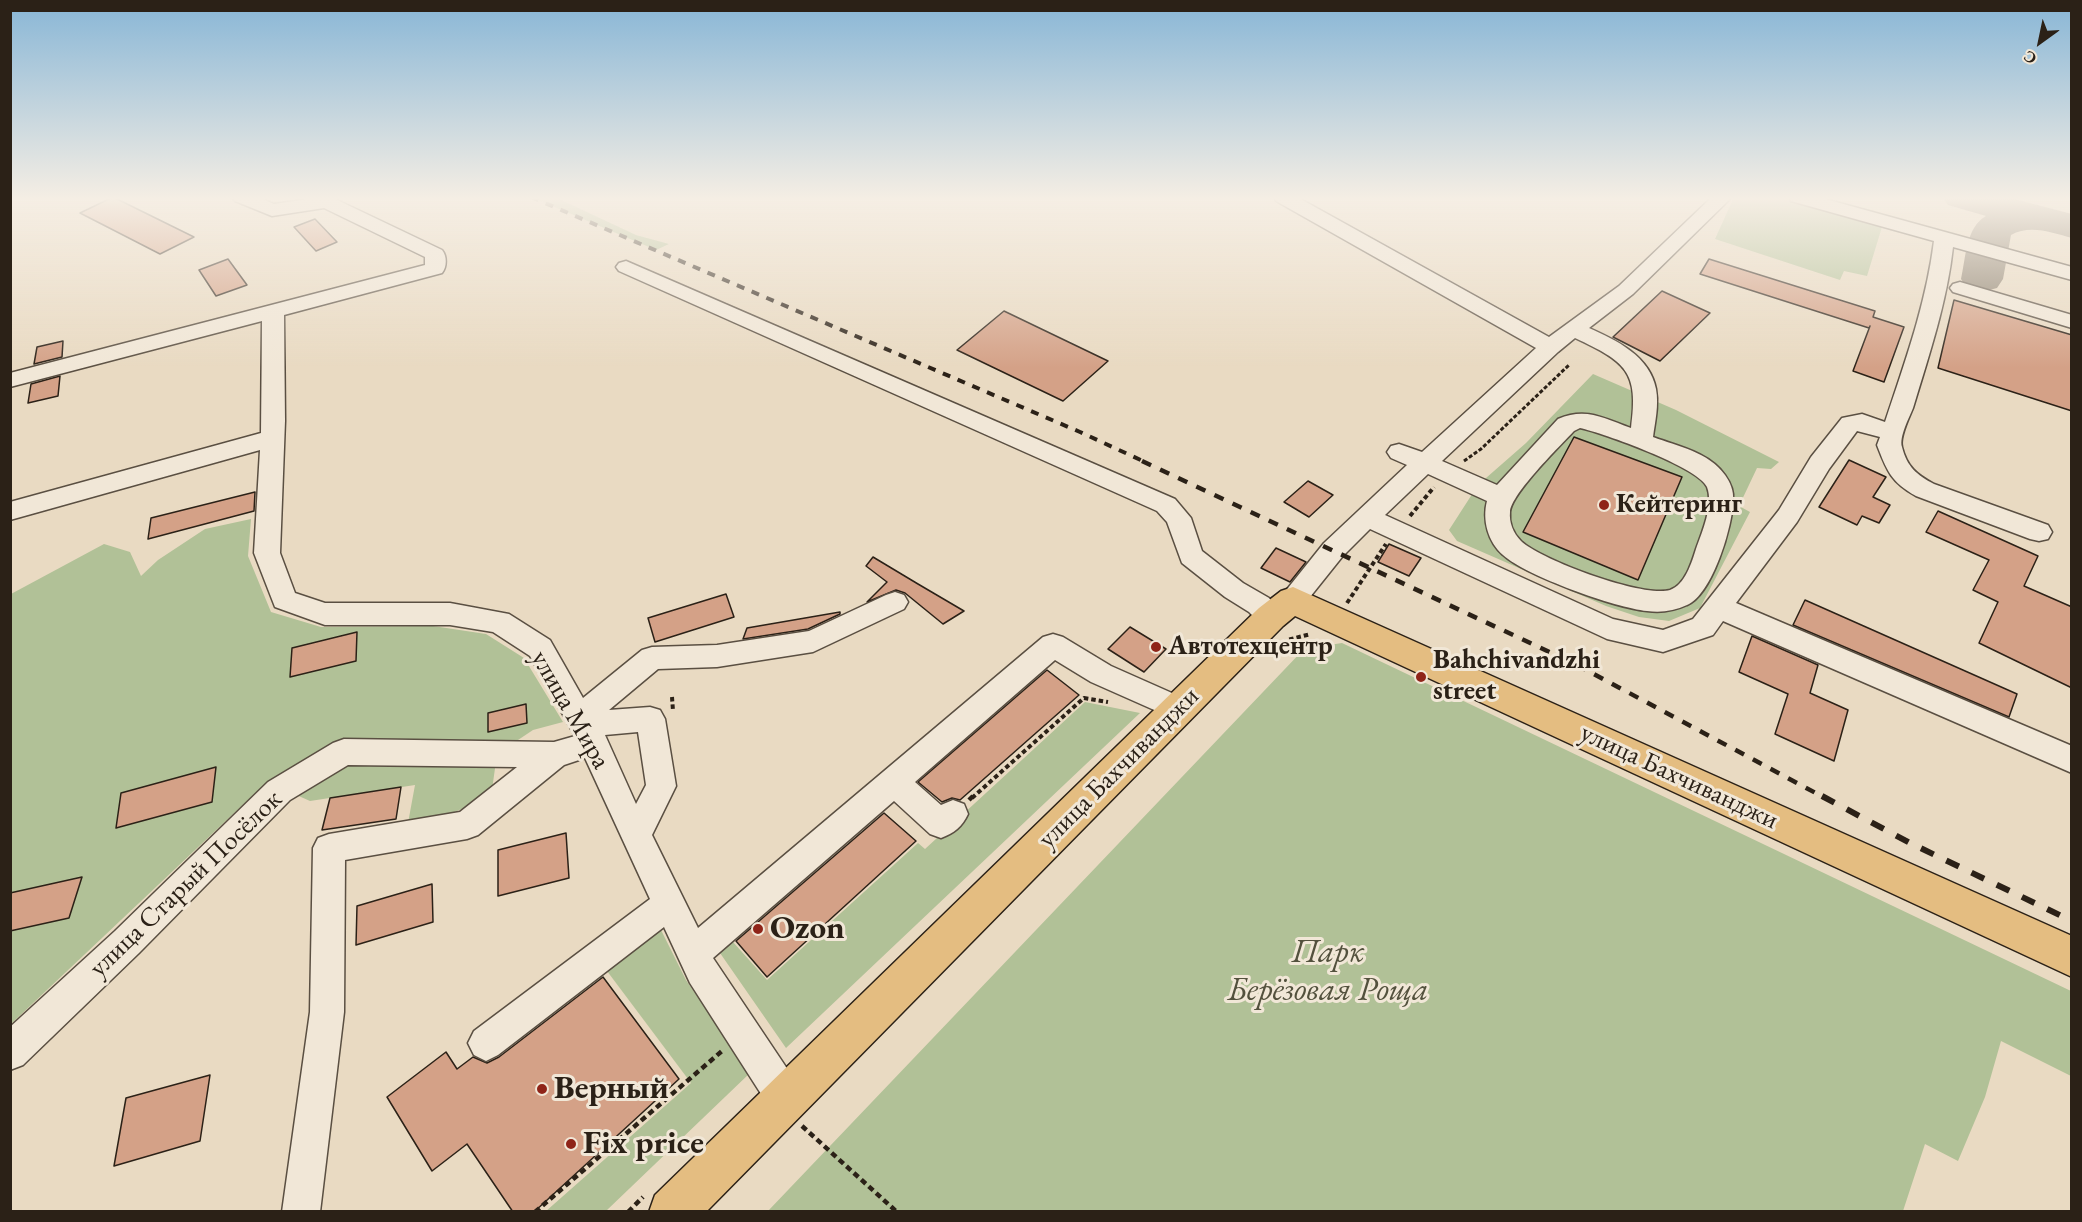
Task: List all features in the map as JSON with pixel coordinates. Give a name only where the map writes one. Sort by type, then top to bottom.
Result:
[{"type":"main road","name":"улица Бахчиванджи","points":[[672,1212],[797,1119],[1180,709],[1282,609],[1334,621],[2072,957]]},
{"type":"street","points":[[10,380],[435,269],[435,254]]},
{"type":"street","points":[[1385,254],[1550,347]]},
{"type":"street","points":[[626,267],[1166,505],[1178,518],[1191,556],[1234,590],[1259,605],[1282,609],[1334,550],[1367,517],[1550,347],[1626,290],[1664,254]]},
{"type":"street","points":[[1942,254],[1927,327],[1889,445],[1896,465],[1908,481],[1925,490],[2039,532]]},
{"type":"street","points":[[1999,254],[2072,274]]},
{"type":"street","points":[[1960,288],[2072,322]]},
{"type":"street","name":"улица Мира","points":[[273,312],[272,438],[267,553],[284,600],[325,614],[450,614],[499,622],[540,648],[586,729],[702,971],[744,1033],[797,1119]]},
{"type":"street","points":[[1575,330],[1624,356],[1637,370],[1645,391],[1641,441]]},
{"type":"street","points":[[1577,420],[1594,423],[1689,461],[1709,472],[1720,489],[1717,520],[1694,585],[1683,595],[1671,600],[1647,602],[1612,593],[1520,553],[1512,547],[1501,531],[1496,518],[1496,508],[1501,497],[1566,425],[1577,420]]},
{"type":"street","points":[[1367,517],[1606,628],[1663,641],[1703,627],[1788,516],[1820,463],[1850,424],[1862,422],[1893,433]]},
{"type":"street","points":[[10,511],[272,438]]},
{"type":"street","points":[[1399,452],[1501,497]]},
{"type":"street","points":[[586,729],[652,658],[717,656],[813,641],[894,602]]},
{"type":"street","points":[[1718,607],[2072,760]]},
{"type":"street","points":[[693,954],[1053,645],[1101,674],[1180,709]]},
{"type":"street","points":[[586,729],[650,719],[661,786],[636,834]]},
{"type":"street","name":"улица Старый Посёлок","points":[[10,1052],[127,942],[279,791],[344,752],[554,755],[586,729]]},
{"type":"street","points":[[301,1212],[327,1012],[329,848],[467,825],[554,755]]},
{"type":"street","points":[[893,781],[942,824],[953,814]]},
{"type":"street","points":[[486,1043],[669,904]]},
{"type":"path","points":[[1270,657],[1287,640],[1314,634]]},
{"type":"path","points":[[672,697],[674,718]]},
{"type":"path","points":[[953,814],[1084,698],[1118,704]]},
{"type":"path","points":[[535,1212],[744,1033]]},
{"type":"path","points":[[797,1119],[897,1212]]},
{"type":"green space","points":[[1761,254],[1874,254],[1867,276],[1844,271],[1840,280]]},
{"type":"green space","points":[[1593,374],[1676,410],[1779,462],[1771,469],[1757,468],[1739,506],[1750,512],[1700,608],[1669,621],[1639,617],[1606,606],[1457,541],[1449,530],[1478,485],[1526,443]]},
{"type":"green space","points":[[251,519],[248,556],[271,612],[321,627],[433,626],[486,634],[524,658],[563,722],[533,730],[497,754],[491,797],[442,817],[408,823],[415,785],[310,801],[267,782],[11,1024],[11,594],[104,544],[130,552],[141,576],[158,560],[205,529]]},
{"type":"green space","name":"Парк Берёзовая Роща","points":[[1342,643],[2071,991],[2071,1076],[2001,1041],[1985,1097],[1958,1161],[1925,1144],[1903,1211],[768,1211],[1304,649]]},
{"type":"green space","points":[[1085,702],[1140,713],[786,1048],[720,953],[733,942],[767,980],[918,843],[925,849]]},
{"type":"green space","points":[[656,920],[686,980],[750,1073],[606,1211],[545,1212],[691,1083],[598,959]]},
{"type":"building","points":[[228,259],[247,285],[216,296],[199,270]]},
{"type":"building","points":[[1709,259],[1875,311],[1873,317],[1904,327],[1884,382],[1853,371],[1870,326],[1869,328],[1700,274]]},
{"type":"building","points":[[1662,291],[1710,313],[1660,361],[1613,337]]},
{"type":"building","points":[[1954,300],[2072,335],[2072,411],[1938,368]]},
{"type":"building","points":[[1004,311],[1108,361],[1063,401],[957,350]]},
{"type":"building","points":[[63,341],[62,357],[34,364],[37,347]]},
{"type":"building","points":[[60,376],[58,396],[28,403],[31,384]]},
{"type":"building","name":"Кейтеринг","points":[[1574,437],[1682,477],[1638,580],[1523,532]]},
{"type":"building","points":[[1849,460],[1886,477],[1873,497],[1890,505],[1879,523],[1862,516],[1857,525],[1819,507]]},
{"type":"building","points":[[1308,481],[1333,495],[1309,517],[1284,502]]},
{"type":"building","points":[[255,492],[254,511],[148,539],[151,518]]},
{"type":"building","points":[[1938,511],[2038,556],[2024,586],[2072,607],[2072,688],[1979,643],[1998,602],[1973,590],[1989,560],[1926,532]]},
{"type":"building","points":[[1389,544],[1421,558],[1409,576],[1378,562]]},
{"type":"building","points":[[1276,548],[1306,562],[1290,582],[1261,568]]},
{"type":"building","points":[[873,557],[964,611],[943,624],[905,593],[896,590],[867,602],[887,582],[866,566]]},
{"type":"building","points":[[726,594],[734,617],[655,642],[648,618]]},
{"type":"building","points":[[1805,600],[2017,694],[2009,717],[1793,625]]},
{"type":"building","points":[[840,612],[808,629],[743,639],[747,628]]},
{"type":"building","points":[[1130,627],[1166,649],[1144,672],[1108,649]]},
{"type":"building","points":[[357,632],[356,661],[290,677],[292,648]]},
{"type":"building","points":[[1752,636],[1818,665],[1810,693],[1848,710],[1834,761],[1775,734],[1788,694],[1739,672]]},
{"type":"building","points":[[1047,670],[1079,695],[960,800],[952,798],[942,802],[918,782]]},
{"type":"building","points":[[526,704],[527,723],[488,732],[488,713]]},
{"type":"building","points":[[216,767],[212,802],[116,828],[121,793]]},
{"type":"building","points":[[401,787],[396,819],[322,830],[330,798]]},
{"type":"building","points":[[884,813],[916,841],[767,977],[736,941]]},
{"type":"building","points":[[566,833],[569,878],[498,896],[498,850]]},
{"type":"building","points":[[82,877],[69,918],[10,931],[10,893]]},
{"type":"building","points":[[432,884],[433,922],[356,945],[357,906]]},
{"type":"building","points":[[603,977],[679,1079],[534,1212],[513,1212],[467,1144],[432,1171],[387,1097],[446,1052],[457,1069],[473,1057],[487,1063],[499,1057]]},
{"type":"building","points":[[210,1075],[200,1141],[114,1166],[126,1098]]},
{"type":"taxiway","points":[[1982,279],[1987,254]]},
{"type":"railway","points":[[664,254],[1145,462]]},
{"type":"railway","points":[[1142,461],[1577,665],[1825,798]]},
{"type":"railway","points":[[1822,796],[1910,843],[2072,921]]},
{"type":"place","name":"Кейтеринг","points":[[1604,505]]},
{"type":"place","name":"Автотехцентр","points":[[1156,647]]},
{"type":"place","name":"Bahchivandzhi street","points":[[1421,677]]},
{"type":"place","name":"Ozon","points":[[758,929]]},
{"type":"place","name":"Верный","points":[[542,1089]]},
{"type":"place","name":"Fix price","points":[[571,1144]]}]
